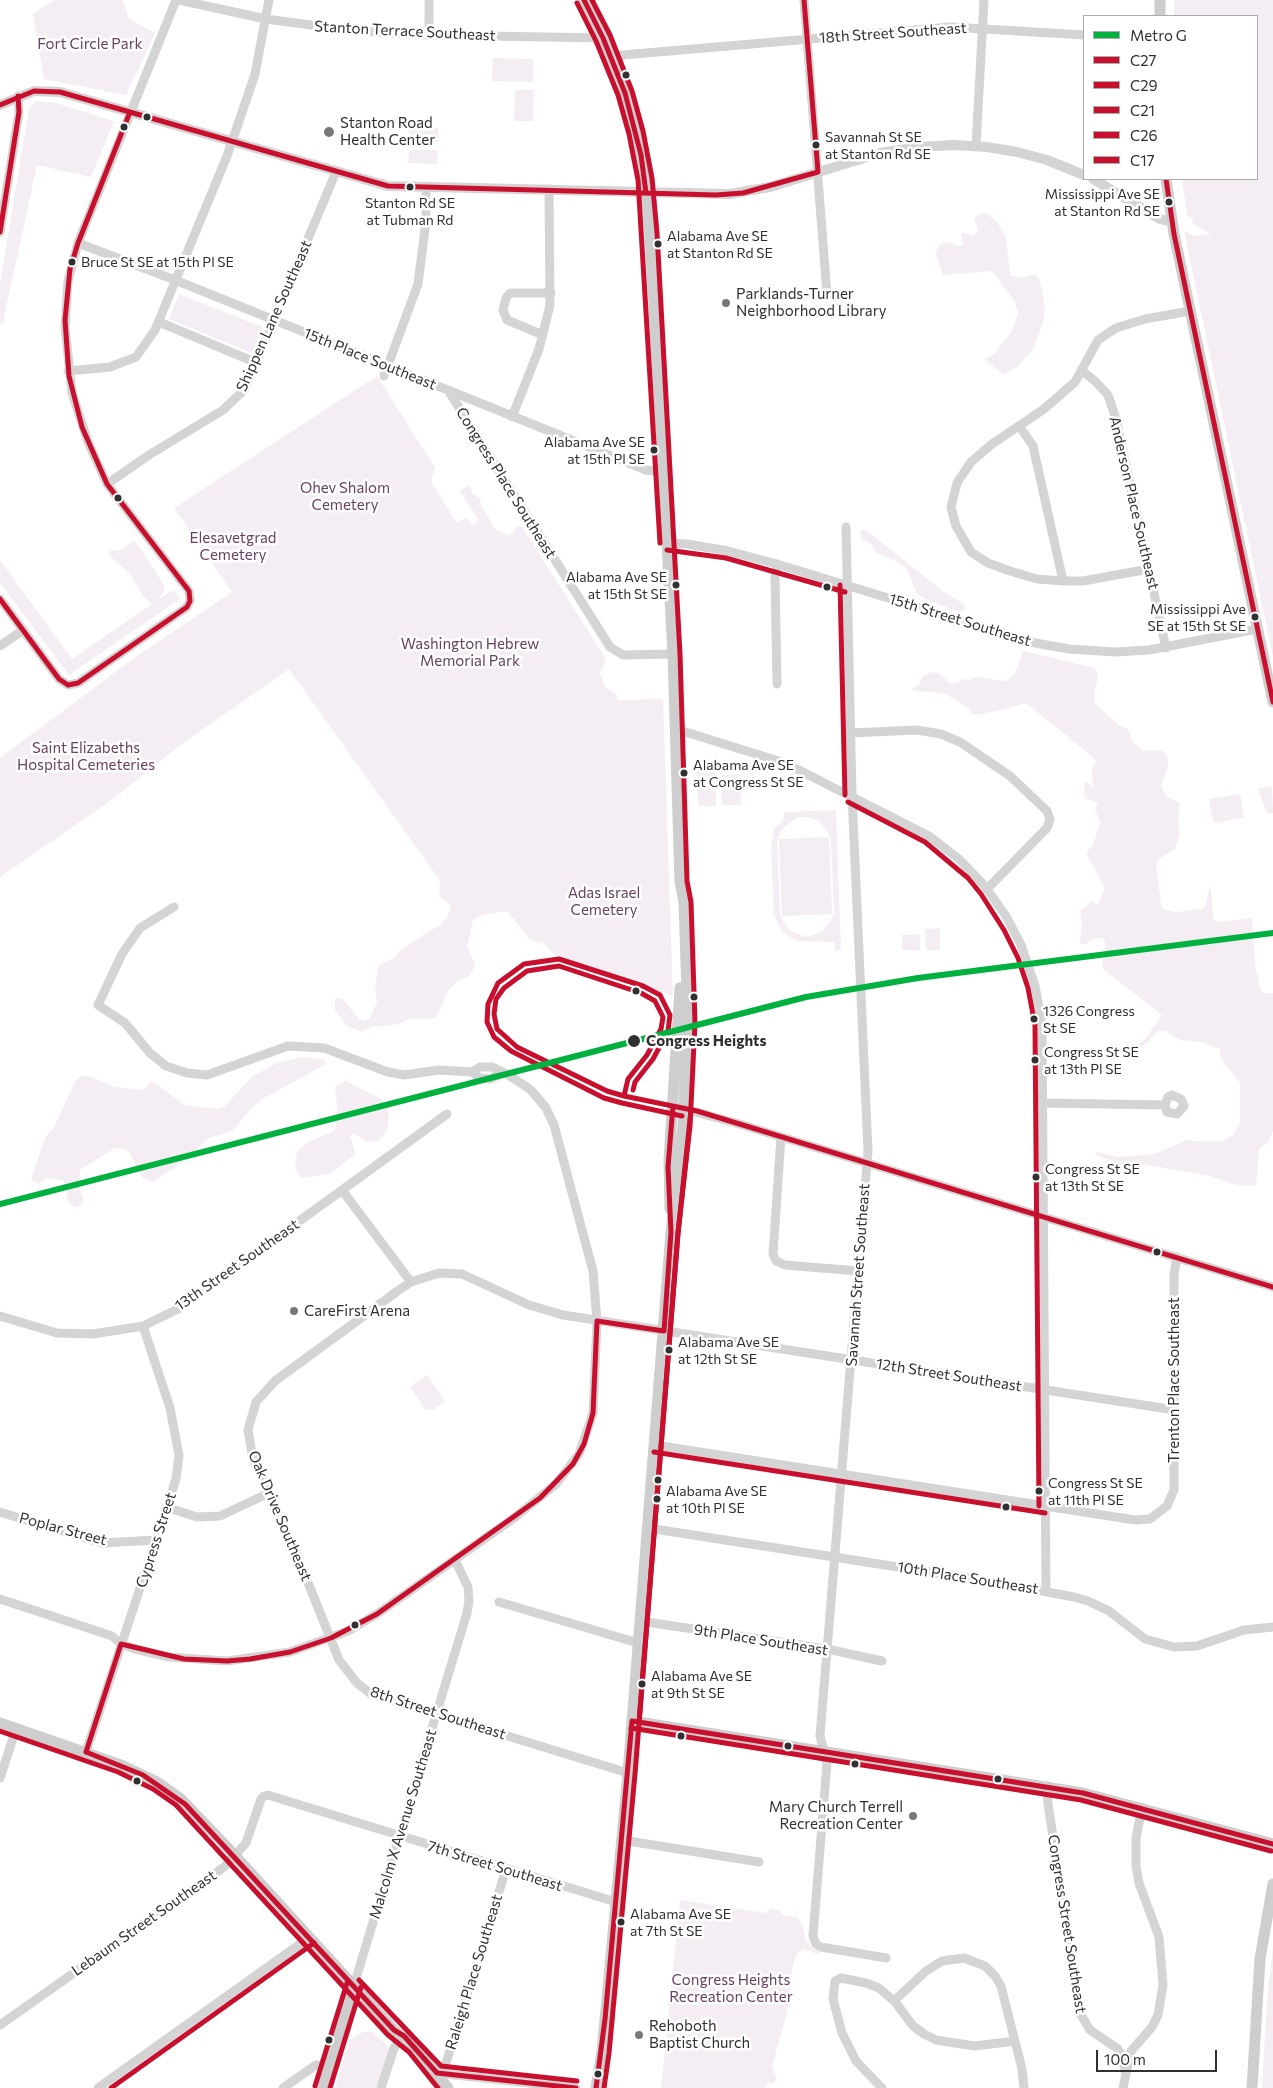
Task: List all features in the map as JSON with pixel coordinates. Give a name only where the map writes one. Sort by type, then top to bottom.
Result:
[{"type":"main road","points":[[584,0],[611,56],[635,126],[646,192],[650,233],[673,654],[680,882],[684,902],[688,1023],[679,1108],[676,1199],[671,1232],[628,1773],[596,2088]]},
{"type":"main road","points":[[1160,0],[1160,15]]},
{"type":"main road","points":[[1166,180],[1172,222],[1190,311],[1273,702]]},
{"type":"main road","points":[[632,1721],[1089,1794],[1273,1844]]},
{"type":"main road","points":[[0,1724],[130,1768],[165,1788],[201,1818],[399,2035],[437,2073],[448,2088]]},
{"type":"main road","points":[[1252,2088],[1260,1959],[1273,1884]]},
{"type":"main road","name":"Malcolm X Avenue Southeast","points":[[322,2088],[354,1985]]},
{"type":"main road","points":[[399,2035],[440,2088]]},
{"type":"street","name":"Stanton Terrace Southeast","points":[[177,0],[266,19],[356,31],[429,35],[603,38]]},
{"type":"street","points":[[0,598],[59,679],[68,685],[78,683],[187,607],[190,601],[189,591],[107,484],[82,427],[68,371],[65,327],[66,296],[78,243],[177,0]]},
{"type":"street","points":[[68,371],[110,367],[136,357],[159,322],[232,142],[255,74],[269,0]]},
{"type":"street","points":[[429,0],[429,35]]},
{"type":"street","points":[[804,0],[827,294]]},
{"type":"street","points":[[976,146],[984,0]]},
{"type":"street","name":"18th Street Southeast","points":[[611,56],[935,28],[983,28],[1083,35]]},
{"type":"street","points":[[0,105],[34,91],[60,92],[384,185],[716,194],[743,193],[770,188],[865,157],[900,149],[936,145],[976,146],[1032,156],[1083,175]]},
{"type":"street","points":[[0,232],[19,112],[18,96]]},
{"type":"street","name":"Shippen Lane Southeast","points":[[107,484],[236,400],[245,389],[336,172]]},
{"type":"street","points":[[1095,180],[1160,219],[1172,222]]},
{"type":"street","points":[[384,376],[418,284],[426,221],[426,187]]},
{"type":"street","points":[[512,417],[548,321],[551,293],[549,190]]},
{"type":"street","name":"15th Place Southeast","points":[[78,243],[175,280],[646,470],[663,472]]},
{"type":"street","points":[[543,335],[507,320],[503,310],[506,298],[510,294],[551,293]]},
{"type":"street","points":[[1149,569],[1084,581],[1063,581],[1037,579],[988,564],[971,552],[956,526],[951,507],[957,483],[971,462],[992,444],[1020,427],[1068,388],[1098,340],[1116,328],[1145,319],[1190,311]]},
{"type":"street","points":[[159,322],[256,363]]},
{"type":"street","name":"Anderson Place Southeast","points":[[1081,370],[1108,395],[1122,445],[1166,648]]},
{"type":"street","name":"Congress Place Southeast","points":[[448,390],[610,648],[623,655],[673,654]]},
{"type":"street","points":[[1020,427],[1034,446],[1063,581]]},
{"type":"street","name":"Savannah Street Southeast","points":[[846,527],[852,795],[865,1067],[867,1163],[820,1736],[827,1763],[814,1939],[816,1944],[826,1948],[886,1958]]},
{"type":"street","name":"15th Street Southeast","points":[[667,543],[687,544],[728,551],[777,564],[1046,645],[1106,652],[1166,648],[1257,629]]},
{"type":"street","points":[[777,564],[774,577],[777,684]]},
{"type":"street","points":[[0,646],[23,630]]},
{"type":"street","points":[[676,729],[772,757],[852,795],[929,836],[959,860],[987,889],[1016,936],[1035,986],[1042,1024],[1046,1590]]},
{"type":"street","points":[[850,733],[917,730],[942,734],[960,742],[1010,776],[1047,811],[1050,819],[1045,830],[987,889]]},
{"type":"street","points":[[0,1599],[112,1636],[121,1644],[169,1657],[227,1661],[290,1652],[331,1638],[377,1614],[540,1498],[556,1484],[579,1454],[590,1426],[594,1407],[597,1320],[593,1271],[554,1125],[539,1098],[523,1084],[502,1073],[490,1079],[480,1078],[472,1072],[439,1070],[404,1074],[388,1072],[324,1048],[288,1046],[207,1075],[187,1073],[166,1066],[150,1053],[125,1023],[98,1005],[122,954],[140,928],[174,907]]},
{"type":"street","points":[[1043,1102],[1165,1105]]},
{"type":"street","points":[[679,1108],[782,1137],[1273,1287]]},
{"type":"street","name":"13th Street Southeast","points":[[0,1316],[58,1334],[93,1334],[143,1326],[178,1308],[447,1114]]},
{"type":"street","points":[[782,1137],[773,1257],[785,1266],[858,1271]]},
{"type":"street","points":[[342,1190],[411,1282]]},
{"type":"street","name":"Trenton Place Southeast","points":[[1046,1506],[1143,1520],[1156,1516],[1170,1501],[1175,1482],[1174,1274],[1177,1258]]},
{"type":"street","name":"Oak Drive Southeast","points":[[331,1638],[249,1445],[248,1430],[256,1402],[275,1380],[411,1282],[439,1273],[462,1274],[529,1305],[563,1315],[664,1331]]},
{"type":"street","name":"Cypress Street","points":[[86,1752],[177,1471],[179,1455],[177,1437],[143,1326]]},
{"type":"street","name":"12th Street Southeast","points":[[664,1331],[1175,1410]]},
{"type":"street","points":[[655,1445],[1046,1506]]},
{"type":"street","points":[[166,1507],[196,1517],[220,1516],[269,1493]]},
{"type":"street","name":"Poplar Street","points":[[0,1512],[102,1543],[156,1540]]},
{"type":"street","name":"10th Place Southeast","points":[[648,1528],[1046,1590],[1094,1603],[1113,1614],[1140,1636],[1174,1647],[1197,1646],[1244,1630],[1273,1627]]},
{"type":"street","name":"Malcolm X Avenue Southeast","points":[[354,1985],[437,1714],[469,1601],[464,1577],[455,1560]]},
{"type":"street","points":[[499,1602],[638,1644]]},
{"type":"street","name":"9th Place Southeast","points":[[640,1621],[828,1649],[882,1661]]},
{"type":"street","name":"8th Street Southeast","points":[[331,1638],[343,1666],[363,1689],[371,1694],[628,1773]]},
{"type":"street","points":[[0,1778],[16,1729]]},
{"type":"street","name":"Congress Street Southeast","points":[[1047,1786],[1048,1804],[1080,2013],[1090,2030],[1112,2044],[1122,2056],[1126,2074]]},
{"type":"street","name":"7th Street Southeast","points":[[261,1799],[268,1795],[616,1902]]},
{"type":"street","name":"Lebaum Street Southeast","points":[[0,2025],[236,1856],[246,1843],[261,1799]]},
{"type":"street","points":[[1123,2088],[1128,2058],[1135,2044],[1156,2020],[1163,1985],[1159,1937],[1139,1883],[1136,1866],[1136,1838],[1142,1808]]},
{"type":"street","points":[[622,1840],[759,1862]]},
{"type":"street","name":"Raleigh Place Southeast","points":[[437,2073],[446,2063],[506,1869]]},
{"type":"street","points":[[98,2088],[310,1937]]},
{"type":"street","points":[[894,2001],[939,1963],[956,1958],[971,1960],[988,1969],[1000,1983],[1022,2069],[1024,2088]]},
{"type":"street","points":[[882,2088],[860,2067],[845,2040],[833,1999],[835,1981],[845,1978],[866,1982],[883,1990],[913,2026],[936,2040],[975,2046],[1015,2041]]},
{"type":"street","points":[[381,2088],[399,2035]]},
{"type":"street","points":[[1112,2044],[1125,2048],[1135,2044]]},
{"type":"street","points":[[283,2088],[316,2065],[329,2066]]},
{"type":"street","points":[[437,2073],[576,2088]]},
{"type":"green space","name":"Fort Circle Park","points":[[54,0],[123,0],[129,19],[155,33],[126,95],[44,79],[33,14]]},
{"type":"green space","points":[[1174,0],[1273,0],[1273,657],[1184,231],[1195,236],[1206,234],[1213,236],[1192,223],[1194,220],[1187,215],[1182,180],[1258,180],[1258,15],[1174,15]]},
{"type":"green space","points":[[493,58],[533,59],[533,82],[492,81]]},
{"type":"green space","points":[[515,90],[534,90],[533,121],[514,121]]},
{"type":"green space","points":[[36,101],[56,103],[114,121],[91,177],[37,165],[4,322],[0,325],[0,283],[29,109]]},
{"type":"green space","points":[[409,128],[438,128],[438,142],[409,141]]},
{"type":"green space","points":[[409,150],[438,150],[437,164],[408,163]]},
{"type":"green space","points":[[986,213],[997,222],[1006,237],[1010,275],[1022,278],[1036,274],[1041,285],[1045,310],[1043,323],[1033,349],[1017,367],[1003,375],[985,359],[994,354],[1012,331],[1018,313],[1015,302],[992,271],[943,275],[936,254],[938,246],[946,242],[961,246],[963,244],[961,234],[963,232],[971,236],[975,235],[978,230],[974,219],[979,214]]},
{"type":"green space","points":[[179,294],[262,327],[252,353],[169,319]]},
{"type":"green space","points":[[377,376],[435,468],[431,482],[457,523],[466,518],[473,525],[479,520],[460,491],[470,485],[472,493],[481,499],[480,503],[495,529],[508,535],[515,531],[517,526],[522,527],[606,659],[600,673],[605,688],[615,693],[618,700],[663,699],[673,996],[554,955],[542,941],[537,943],[529,939],[508,912],[504,911],[479,916],[473,920],[467,947],[475,963],[473,970],[468,977],[457,981],[448,991],[436,1017],[431,1019],[411,1018],[399,1024],[371,1027],[362,1032],[347,1026],[335,1010],[335,998],[342,998],[359,1019],[364,1021],[370,1018],[377,1002],[375,990],[378,966],[395,957],[400,950],[440,925],[448,916],[451,906],[440,897],[439,887],[441,882],[289,669],[183,743],[113,799],[0,877],[0,758],[138,655],[232,592],[174,508]]},
{"type":"green space","points":[[865,529],[944,592],[965,605],[964,610],[959,612],[917,594],[907,569],[898,562],[877,553],[869,542],[861,539],[860,531]]},
{"type":"green space","points":[[134,541],[164,585],[164,591],[157,600],[174,590],[180,599],[69,675],[0,583],[0,560],[72,659],[152,604],[143,596],[131,575],[108,554],[111,550],[118,551]]},
{"type":"green space","points":[[1023,651],[1095,668],[1098,676],[1094,695],[1095,704],[1120,726],[1128,729],[1132,740],[1142,751],[1161,750],[1167,755],[1168,767],[1161,785],[1165,795],[1180,804],[1178,821],[1180,834],[1175,849],[1159,859],[1156,866],[1162,909],[1176,912],[1202,909],[1206,905],[1210,885],[1214,921],[1252,918],[1255,964],[1259,985],[1263,993],[1273,993],[1273,1131],[1268,1142],[1259,1149],[1256,1186],[1237,1185],[1209,1176],[1144,1164],[1135,1168],[1129,1167],[1096,1155],[1097,1152],[1117,1157],[1147,1155],[1157,1153],[1187,1140],[1211,1142],[1225,1140],[1233,1135],[1240,1123],[1240,1083],[1221,1059],[1220,1049],[1201,1042],[1180,1040],[1165,1031],[1158,1031],[1146,1044],[1136,1049],[1134,1054],[1125,1057],[1146,1038],[1162,1015],[1103,969],[1102,960],[1106,945],[1103,938],[1097,938],[1084,945],[1080,943],[1082,924],[1080,911],[1092,901],[1098,904],[1105,888],[1086,853],[1093,845],[1100,823],[1095,809],[1098,802],[1085,799],[1084,795],[1085,781],[1094,788],[1092,769],[1096,763],[1094,758],[1026,703],[1003,710],[974,715],[967,707],[946,694],[912,690],[919,685],[922,677],[932,672],[939,673],[950,683],[958,683],[961,679],[970,680],[973,677],[1007,681],[1015,674]]},
{"type":"green space","points":[[697,771],[715,771],[716,806],[698,806]]},
{"type":"green space","points":[[740,774],[741,805],[722,805],[721,775]]},
{"type":"green space","points":[[1272,786],[1273,813],[1267,814],[1258,789]]},
{"type":"green space","points":[[1240,794],[1244,818],[1213,823],[1209,799]]},
{"type":"green space","points":[[836,810],[841,950],[835,951],[834,942],[796,941],[781,930],[774,915],[771,846],[775,828],[784,819],[784,812]],"holes":[[[798,817],[807,817],[819,821],[829,834],[831,840],[834,911],[832,918],[822,932],[806,937],[789,930],[781,918],[777,842],[782,829]]]},
{"type":"green space","points":[[829,837],[832,914],[782,916],[779,839]]},
{"type":"green space","points":[[940,928],[940,950],[926,950],[925,929]]},
{"type":"green space","points":[[920,934],[920,950],[902,950],[902,935]]},
{"type":"green space","points":[[302,1057],[324,1059],[326,1064],[264,1098],[251,1108],[233,1131],[209,1138],[187,1159],[153,1182],[143,1178],[129,1152],[125,1149],[115,1148],[80,1170],[79,1187],[84,1203],[77,1207],[69,1204],[64,1181],[46,1178],[38,1184],[31,1179],[46,1136],[53,1129],[75,1082],[81,1075],[115,1087],[144,1090],[150,1082],[156,1083],[184,1105],[217,1109],[224,1107],[253,1076],[277,1063]]},
{"type":"green space","points":[[346,1081],[381,1099],[389,1114],[387,1130],[379,1141],[368,1142],[354,1134],[350,1135],[355,1154],[330,1174],[301,1178],[295,1169],[297,1151],[310,1141],[330,1133],[336,1128],[337,1106],[335,1086]]},
{"type":"green space","points":[[427,1375],[445,1401],[433,1410],[426,1410],[410,1387]]},
{"type":"green space","name":"Congress Heights Recreation Center","points":[[680,1900],[766,1913],[771,1908],[780,1911],[783,1915],[797,1917],[803,1927],[806,1942],[821,1953],[818,1954],[803,1949],[796,1955],[791,1974],[788,2010],[772,2066],[777,2079],[772,2084],[768,2082],[766,2088],[661,2088]]},
{"type":"green space","points":[[1273,1947],[1273,2088],[1262,2088],[1267,2001]]},
{"type":"green space","points":[[363,2032],[373,2032],[389,2047],[377,2088],[335,2088],[350,2039]]},
{"type":"metro line","name":"G","points":[[0,1204],[806,997],[918,978],[1273,933]]},
{"type":"transit line","name":"C26","points":[[584,0],[603,38],[625,93],[641,155],[646,193]]},
{"type":"transit line","name":"C21","points":[[592,0],[610,35],[632,91],[643,131],[652,178],[657,233],[680,654],[687,881],[691,902],[695,1023],[690,1126],[678,1233],[635,1774],[609,2053],[604,2088]]},
{"type":"transit line","name":"C26","points":[[0,105],[34,91],[60,92],[388,186],[716,195],[743,193],[818,172],[804,0]]},
{"type":"transit line","name":"C29","points":[[577,3],[596,41],[618,95],[629,134],[638,180],[660,543]]},
{"type":"transit line","name":"C26","points":[[0,232],[19,112],[18,96]]},
{"type":"transit line","name":"C26","points":[[130,112],[78,243],[70,269],[65,320],[69,376],[82,427],[107,484],[189,591],[190,601]]},
{"type":"transit line","name":"C27","points":[[1166,180],[1174,234],[1273,702]]},
{"type":"transit line","name":"C29","points":[[667,550],[726,558],[845,592]]},
{"type":"transit line","name":"C29","points":[[840,585],[845,795]]},
{"type":"transit line","name":"C26","points":[[0,599],[59,679],[68,685]]},
{"type":"transit line","name":"C26","points":[[68,685],[78,683],[187,607],[190,601]]},
{"type":"transit line","name":"C29","points":[[848,802],[925,842],[968,878],[981,894],[1004,930],[1018,958],[1028,988],[1035,1025],[1039,1506]]},
{"type":"transit line","name":"C29","points":[[622,1103],[604,1098],[511,1051],[494,1037],[487,1022],[488,1004],[498,983],[524,964],[559,959],[643,986],[660,995],[670,1015],[668,1031],[653,1059],[635,1082],[633,1090]]},
{"type":"transit line","name":"C27","points":[[559,966],[641,993],[655,1001],[663,1017],[661,1029],[647,1055],[628,1079],[624,1096],[607,1091],[517,1047],[497,1029],[494,1014],[496,999],[504,988],[527,971],[559,966]]},
{"type":"transit line","name":"C27","points":[[624,1096],[697,1111],[1273,1287]]},
{"type":"transit line","name":"C29","points":[[622,1103],[682,1116]]},
{"type":"transit line","name":"C27","points":[[664,1331],[671,1232],[668,1167],[673,1106]]},
{"type":"transit line","name":"C29","points":[[639,1722],[678,1233],[691,1110]]},
{"type":"transit line","name":"C27","points":[[597,1321],[664,1331]]},
{"type":"transit line","name":"C27","points":[[121,1644],[184,1659],[227,1661],[250,1659],[290,1652],[331,1638],[377,1614],[540,1498],[573,1464],[584,1444],[593,1413],[597,1321]]},
{"type":"transit line","name":"C29","points":[[654,1452],[1045,1513]]},
{"type":"transit line","name":"C27","points":[[86,1752],[121,1644]]},
{"type":"transit line","name":"C27","points":[[632,1721],[1083,1793],[1273,1844]]},
{"type":"transit line","name":"C27","points":[[596,2088],[605,2019],[632,1721]]},
{"type":"transit line","name":"C29","points":[[631,1728],[1081,1800],[1271,1851]]},
{"type":"transit line","name":"C17","points":[[0,1731],[118,1772],[153,1789],[176,1805],[388,2035],[409,2052],[438,2088]]},
{"type":"transit line","name":"C27","points":[[86,1752],[143,1775],[185,1804],[394,2030],[404,2036],[437,2073],[576,2088]]},
{"type":"transit line","name":"C17","points":[[111,2088],[314,1943]]},
{"type":"transit line","name":"C21","points":[[359,1980],[441,2066],[577,2081]]},
{"type":"transit line","name":"C21","points":[[315,2086],[347,1983]]},
{"type":"transit line","name":"C17","points":[[330,2088],[361,1987]]},
{"type":"place","name":"Stanton Road Health Center","points":[[329,132]]},
{"type":"place","name":"Savannah St SE at Stanton Rd SE","points":[[816,145]]},
{"type":"place","name":"Stanton Rd SE at Tubman Rd","points":[[410,187]]},
{"type":"place","name":"Mississippi Ave SE at Stanton Rd SE","points":[[1169,202]]},
{"type":"place","name":"Alabama Ave SE at Stanton Rd SE","points":[[658,244]]},
{"type":"place","name":"Bruce St SE at 15th Pl SE","points":[[72,262]]},
{"type":"place","name":"Parklands-Turner Neighborhood Library","points":[[726,303]]},
{"type":"place","name":"Alabama Ave SE at 15th Pl SE","points":[[654,450]]},
{"type":"place","name":"Alabama Ave SE at 15th St SE","points":[[676,585]]},
{"type":"place","name":"Mississippi Ave SE at 15th St SE","points":[[1255,617]]},
{"type":"place","name":"Alabama Ave SE at Congress St SE","points":[[684,773]]},
{"type":"place","name":"1326 Congress St SE","points":[[1034,1019]]},
{"type":"place","name":"Congress Heights","points":[[634,1041]]},
{"type":"place","name":"Congress St SE at 13th Pl SE","points":[[1035,1060]]},
{"type":"place","name":"Congress St SE at 13th St SE","points":[[1036,1177]]},
{"type":"place","name":"CareFirst Arena","points":[[294,1311]]},
{"type":"place","name":"Alabama Ave SE at 12th St SE","points":[[669,1350]]},
{"type":"place","name":"Congress St SE at 11th Pl SE","points":[[1039,1491]]},
{"type":"place","name":"Alabama Ave SE at 10th Pl SE","points":[[657,1499]]},
{"type":"place","name":"Alabama Ave SE at 9th St SE","points":[[642,1684]]},
{"type":"place","name":"Mary Church Terrell Recreation Center","points":[[913,1816]]},
{"type":"place","name":"Alabama Ave SE at 7th St SE","points":[[621,1922]]},
{"type":"place","name":"Rehoboth Baptist Church","points":[[639,2035]]},
{"type":"park label","name":"Ohev Shalom Cemetery","points":[[345,496]]},
{"type":"park label","name":"Elesavetgrad Cemetery","points":[[233,546]]},
{"type":"park label","name":"Washington Hebrew Memorial Park","points":[[470,652]]},
{"type":"park label","name":"Saint Elizabeths Hospital Cemeteries","points":[[86,756]]},
{"type":"park label","name":"Adas Israel Cemetery","points":[[604,902]]}]
